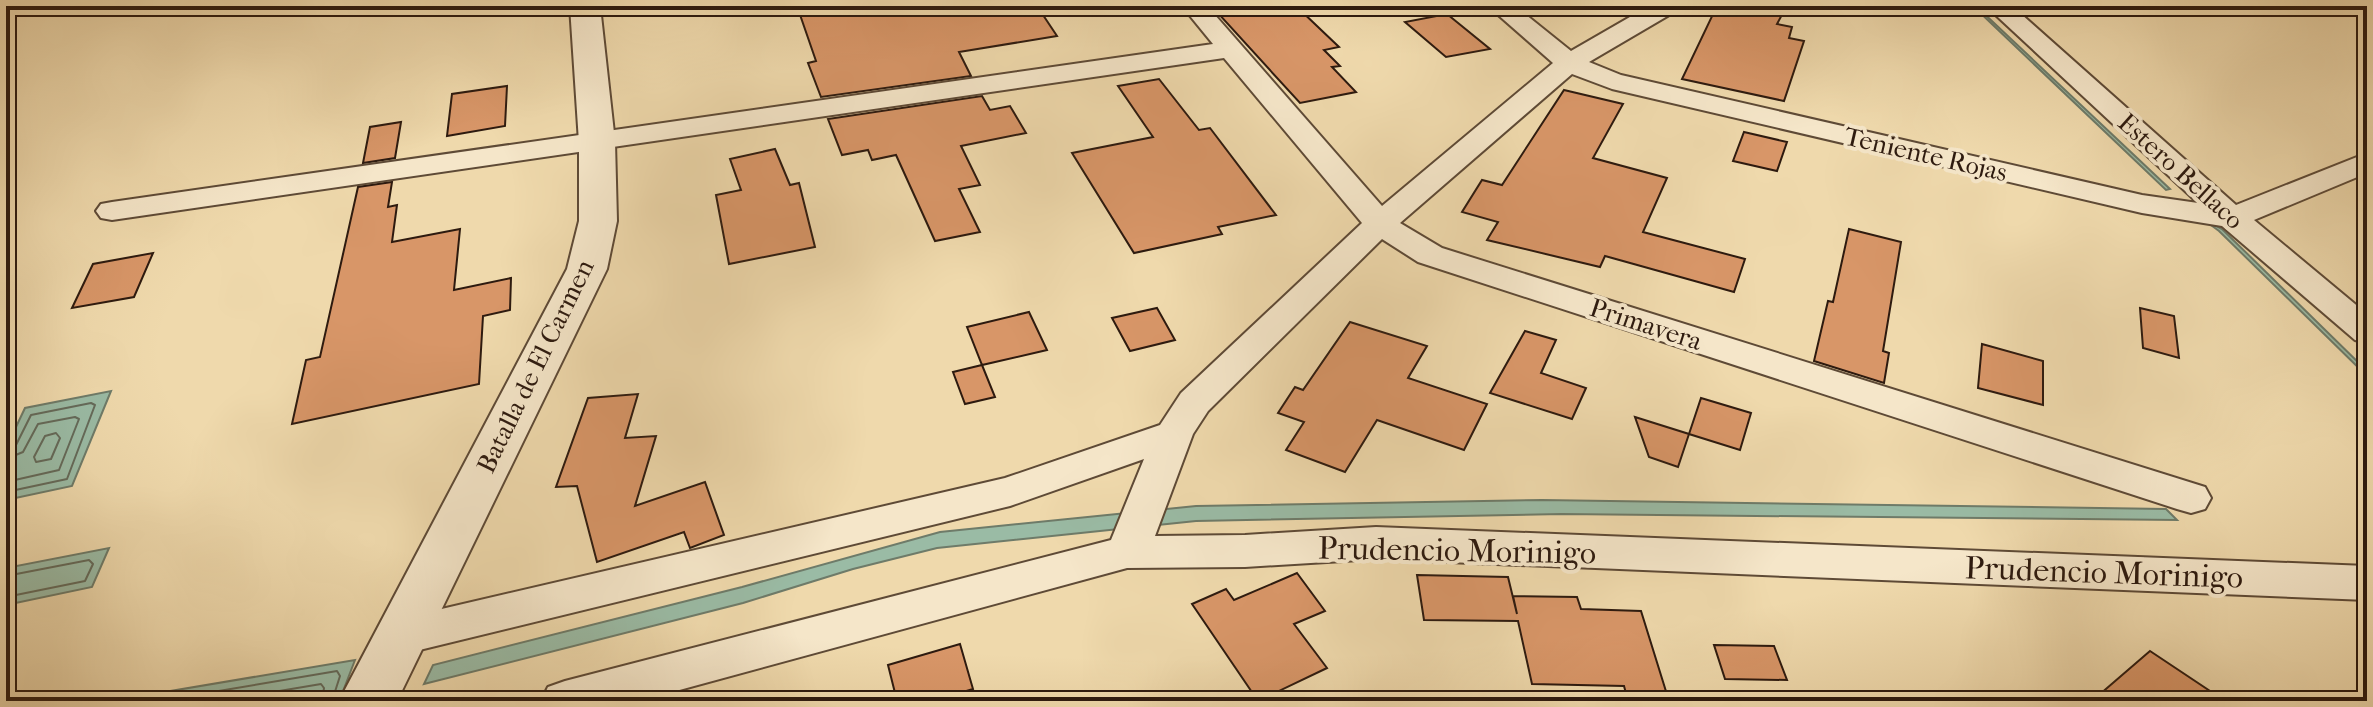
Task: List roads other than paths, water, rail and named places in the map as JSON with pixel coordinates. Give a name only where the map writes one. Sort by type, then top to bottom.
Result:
[{"type":"street","name":"Batalla de El Carmen","points":[[368,701],[587,269],[598,221],[597,142],[585,6]]},
{"type":"street","name":"Primavera","points":[[1194,6],[1380,224],[1430,255],[2191,498]]},
{"type":"street","name":"Teniente Rojas","points":[[1500,6],[1569,63],[1627,85],[2142,204],[2232,218]]},
{"type":"street","points":[[1131,541],[1174,434],[1194,402],[1380,224],[1569,63],[1667,6]]},
{"type":"street","name":"Estero Bellaco","points":[[1998,6],[2232,218],[2367,332]]},
{"type":"street","points":[[112,211],[1230,49]]},
{"type":"street","points":[[2232,218],[2367,162]]},
{"type":"street","points":[[403,636],[1010,491],[1174,434]]},
{"type":"street","name":"Prudencio Morinigo","points":[[565,701],[1131,541],[1245,551],[1376,543],[2367,583]]},
{"type":"water","points":[[1973,6],[1976,6],[2170,189],[2166,190]]},
{"type":"water","points":[[2200,217],[2222,229],[2367,371],[2367,376],[2219,231]]},
{"type":"water","points":[[111,391],[72,486],[6,500],[6,448],[25,408]]},
{"type":"water","points":[[1542,500],[2166,509],[2177,520],[1562,514],[1196,521],[937,548],[853,569],[743,603],[424,684],[433,665],[742,587],[940,532],[1196,506]]},
{"type":"water","points":[[109,548],[92,587],[6,605],[6,568]]},
{"type":"water","points":[[355,660],[340,699],[111,701]]}]
